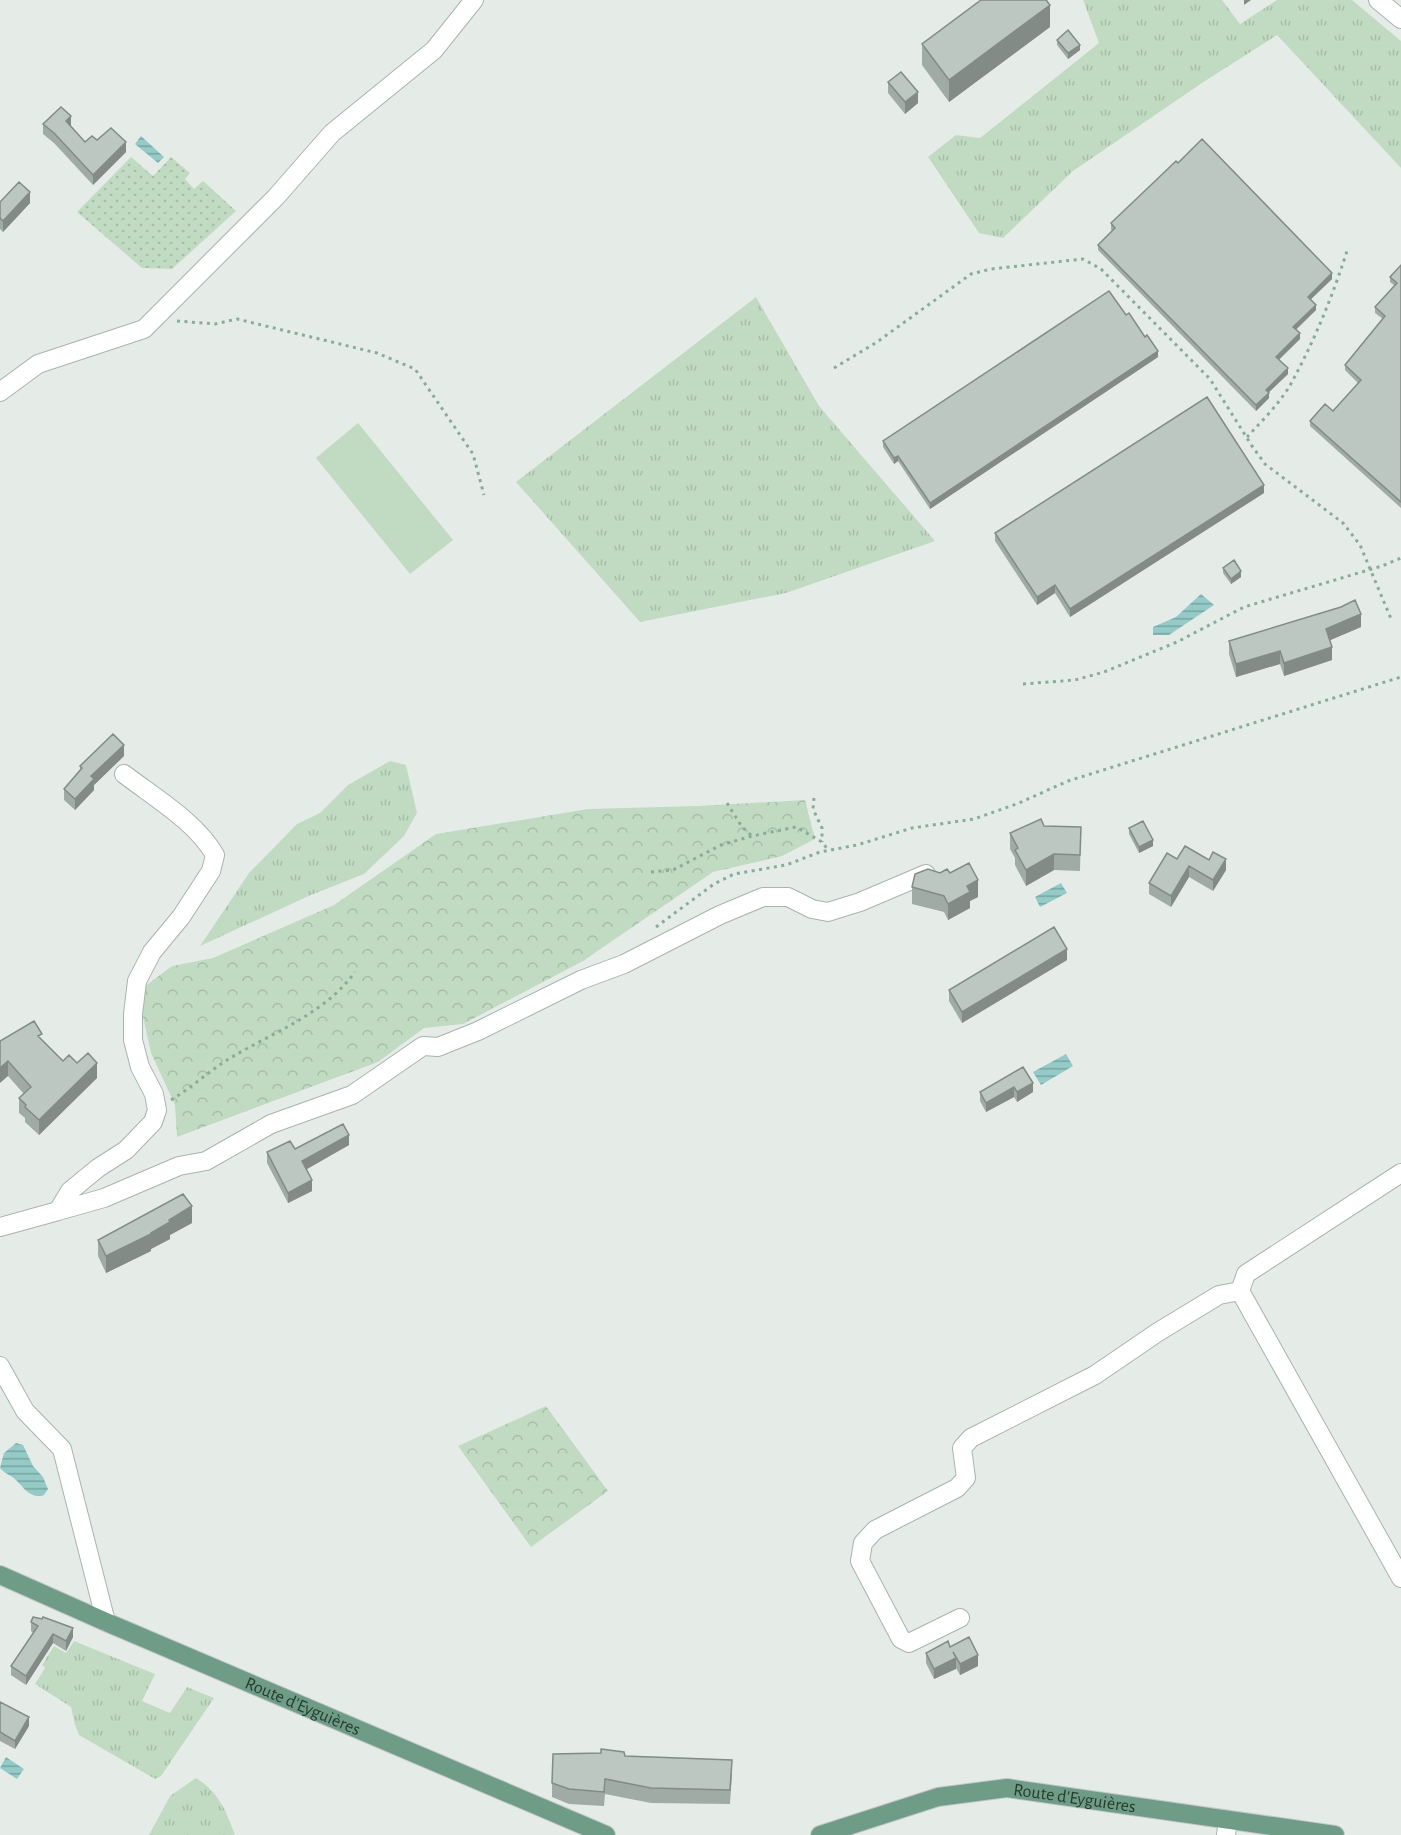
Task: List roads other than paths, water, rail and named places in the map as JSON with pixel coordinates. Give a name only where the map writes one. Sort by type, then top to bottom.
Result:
[{"type":"main road","name":"Route d'Eyguières","points":[[0,1575],[606,1835]]},
{"type":"main road","name":"Route d'Eyguières","points":[[820,1835],[938,1797],[1007,1788],[1227,1827],[1335,1835]]},
{"type":"street","points":[[0,392],[38,364],[144,329],[276,197],[332,133],[434,50],[474,0]]},
{"type":"street","points":[[1378,0],[1401,19]]},
{"type":"street","points":[[58,1211],[70,1191],[98,1168],[126,1150],[153,1122],[157,1110],[154,1094],[140,1067],[133,1040],[137,981],[152,952],[181,917],[211,871],[215,855],[207,841],[193,827],[124,774]]},
{"type":"street","points":[[0,1227],[104,1198],[179,1167],[206,1161],[271,1125],[352,1095],[423,1046],[438,1047],[478,1031],[582,980],[624,964],[720,915],[763,897],[788,897],[812,909],[828,912],[860,902],[926,874]]},
{"type":"street","points":[[1401,1173],[1245,1274],[1240,1291],[1401,1578]]},
{"type":"street","points":[[960,1618],[909,1643],[901,1639],[861,1561],[863,1543],[875,1530],[957,1488],[966,1478],[962,1448],[971,1438],[1095,1375],[1219,1294],[1240,1291]]},
{"type":"street","points":[[0,1366],[25,1411],[62,1449],[106,1622]]},
{"type":"water","points":[[141,136],[164,157],[158,163],[135,144]]},
{"type":"water","points":[[1201,594],[1214,605],[1169,635],[1153,635],[1153,627],[1176,617]]},
{"type":"water","points":[[1061,883],[1067,893],[1040,907],[1035,897]]},
{"type":"water","points":[[1066,1054],[1073,1066],[1041,1085],[1033,1072]]},
{"type":"water","points":[[16,1443],[23,1445],[33,1466],[43,1477],[48,1489],[44,1495],[31,1494],[0,1468],[4,1453]]},
{"type":"water","points":[[6,1757],[24,1769],[17,1779],[0,1768]]}]
